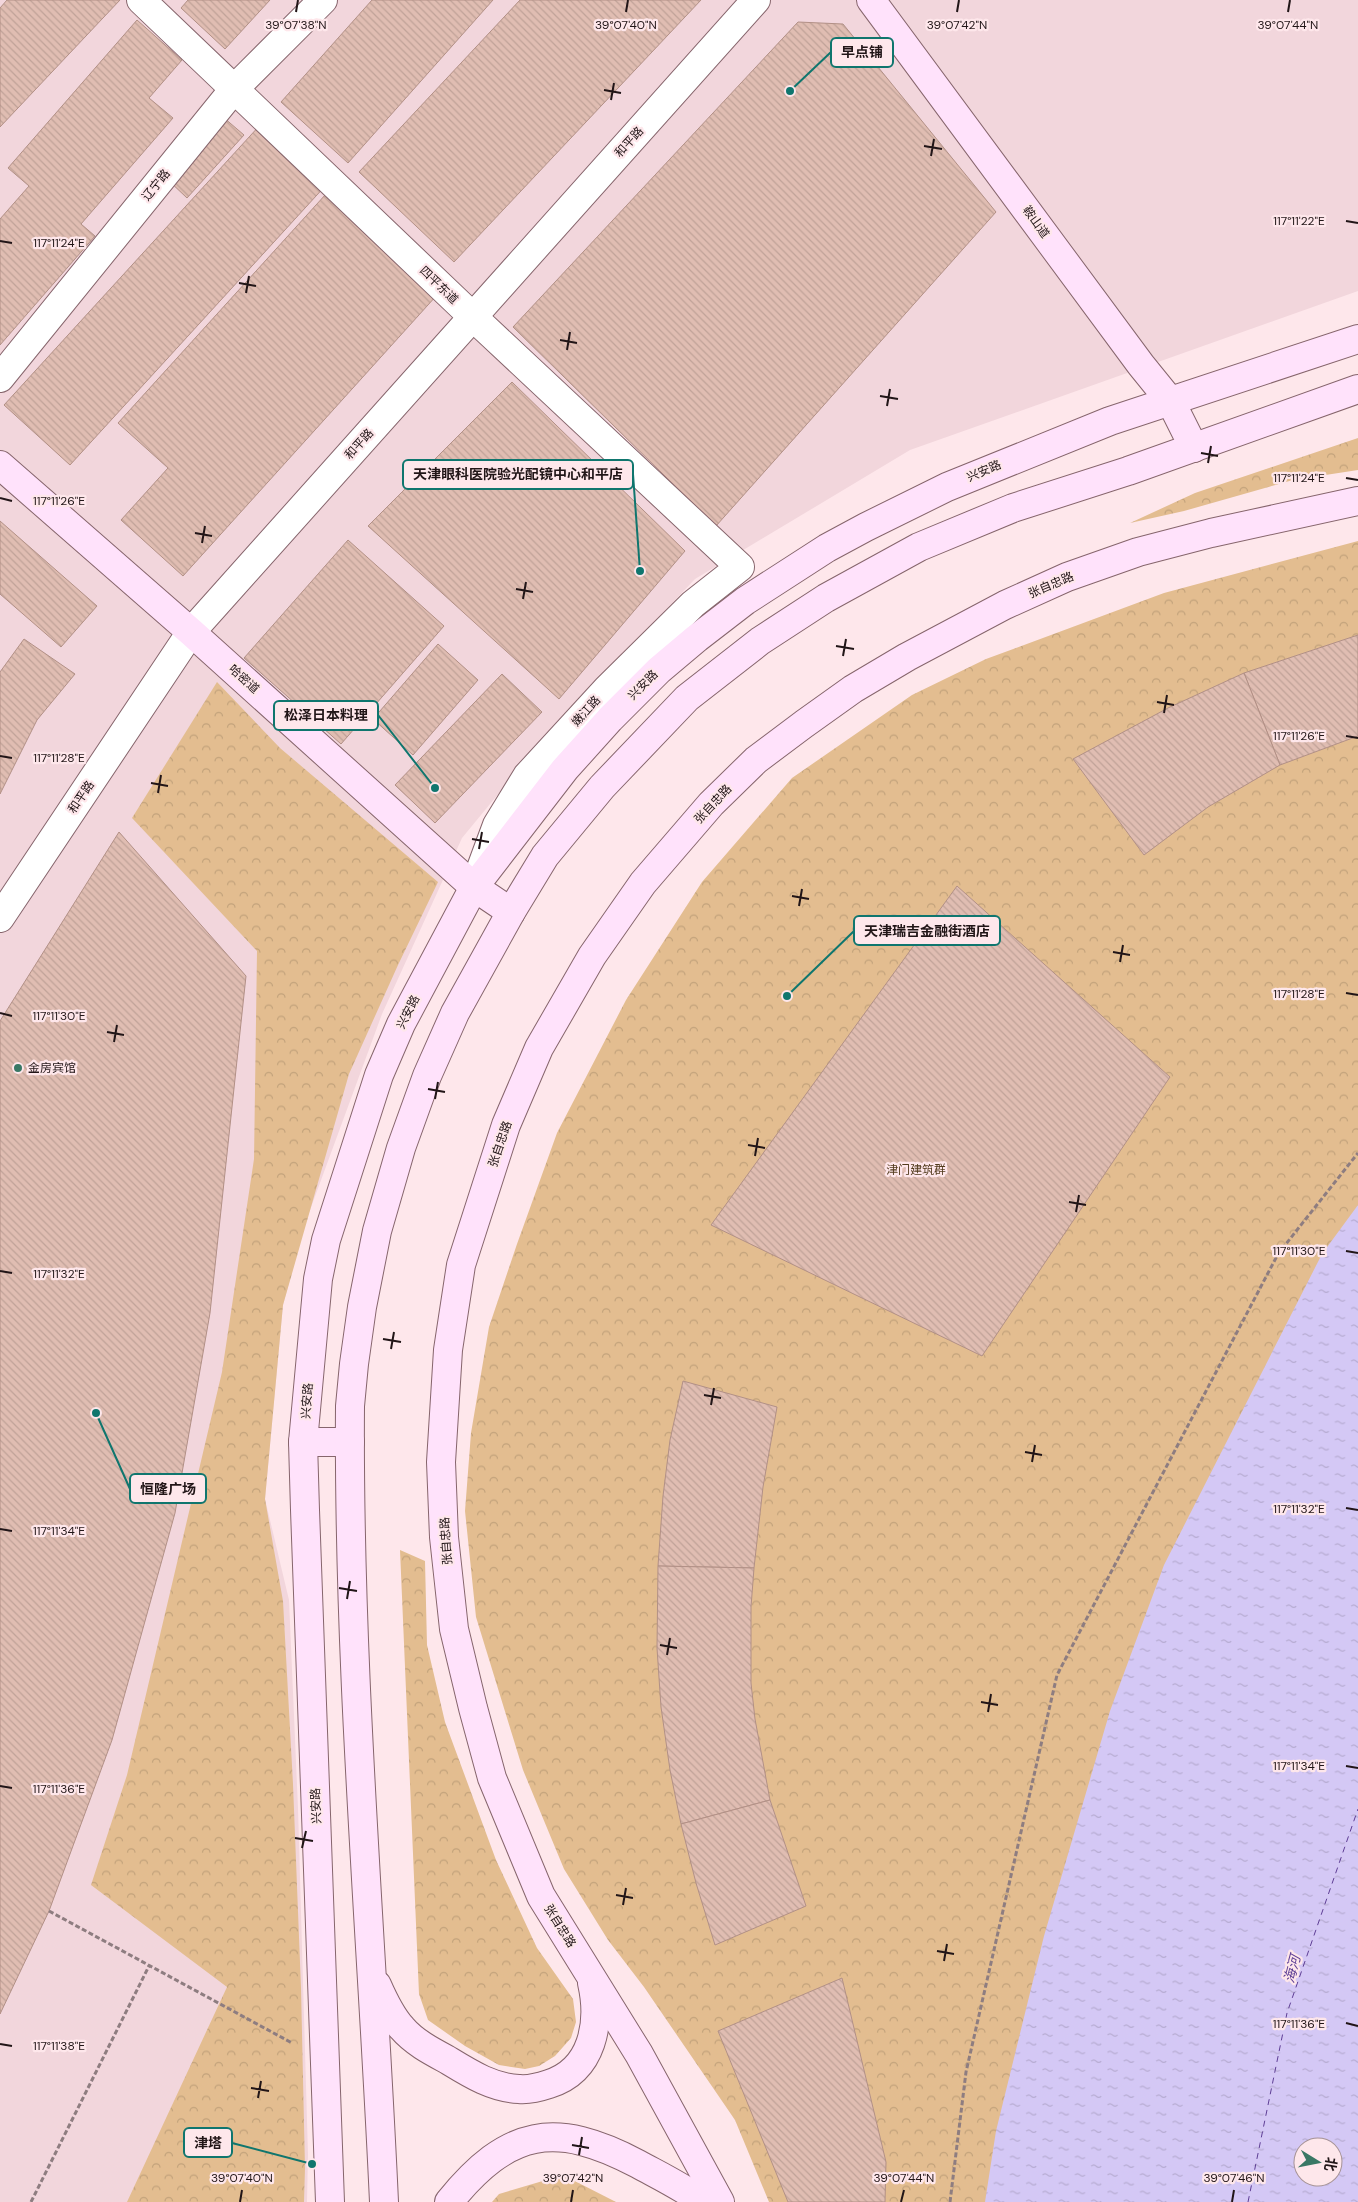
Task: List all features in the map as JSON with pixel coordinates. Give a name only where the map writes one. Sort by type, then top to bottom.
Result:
[{"type":"main road","name":"鞍山道","points":[[872,0],[1141,365],[1171,402],[1194,448]]},
{"type":"main road","name":"兴安路","points":[[330,2202],[304,1442],[314,1315],[326,1240],[386,1058],[401,1024],[474,887],[565,769],[610,719],[659,670],[745,601],[835,544],[947,487],[1110,421],[1358,339]]},
{"type":"main road","points":[[384,2202],[377,2036],[356,1705],[350,1442],[354,1364],[362,1306],[378,1231],[401,1148],[427,1076],[455,1013],[511,912],[545,856],[602,786],[687,698],[760,641],[826,598],[919,547],[1013,508],[1194,448],[1358,388]]},
{"type":"main road","name":"哈密道","points":[[0,465],[192,632],[474,887],[511,912]]},
{"type":"main road","name":"张自忠路","points":[[720,2202],[639,2054],[541,1896],[492,1778],[454,1629],[444,1538],[442,1462],[448,1350],[461,1266],[506,1125],[540,1048],[592,956],[643,883],[711,804],[756,760],[853,689],[907,657],[1005,605],[1067,577],[1138,552],[1211,533],[1358,501]]},
{"type":"main road","points":[[304,1442],[350,1442]]},
{"type":"main road","points":[[372,1972],[393,2016],[403,2029],[415,2039],[484,2081],[502,2087],[521,2090],[540,2087],[567,2076],[576,2069],[588,2051],[596,2015],[595,1994],[590,1974]]},
{"type":"main road","points":[[449,2202],[472,2176],[501,2152],[535,2138],[553,2137],[572,2138],[596,2144],[624,2156],[688,2190],[703,2202]]},
{"type":"street","name":"四平东道","points":[[140,0],[473,317],[740,567]]},
{"type":"street","name":"辽宁路","points":[[0,378],[234,89],[322,0]]},
{"type":"street","name":"和平路","points":[[0,918],[192,632],[756,0]]},
{"type":"street","name":"嫩江路","points":[[474,887],[497,825],[527,776],[606,688],[693,604],[740,567]]},
{"type":"path","points":[[950,2202],[966,2072],[1058,1675],[1278,1254],[1358,1153]]},
{"type":"path","points":[[49,1912],[325,2061]]},
{"type":"path","points":[[31,2202],[149,1966]]},
{"type":"shaded area","points":[[0,0],[1358,0],[1358,291],[910,450],[695,579],[547,735],[462,838],[382,1014],[306,1221],[283,1305],[265,1499],[289,1600],[298,1808],[308,2155],[307,2202],[0,2202]]},
{"type":"green space","points":[[1358,438],[1358,470],[1293,480],[1184,511],[1130,523],[1195,493]]},
{"type":"green space","name":"津门建筑群","points":[[1358,541],[1358,2202],[769,2202],[735,2120],[644,1987],[608,1940],[564,1869],[523,1770],[476,1617],[465,1511],[471,1433],[489,1327],[557,1133],[626,1000],[702,882],[792,778],[912,695],[986,659],[1164,593]]},
{"type":"green space","points":[[217,682],[280,748],[438,882],[349,1074],[283,1305],[265,1499],[283,1601],[301,1988],[304,2202],[127,2202],[227,1987],[91,1885],[127,1775],[222,1372],[254,1159],[257,951],[132,818]]},
{"type":"green space","points":[[400,1550],[425,1561],[427,1645],[445,1722],[496,1860],[537,1948],[573,1999],[576,2022],[571,2038],[555,2056],[539,2066],[525,2069],[499,2065],[465,2046],[428,2020],[419,1994]]},
{"type":"green space","points":[[563,2175],[616,2202],[492,2202],[499,2194]]},
{"type":"water","name":"海河","points":[[1358,1205],[1358,2202],[985,2202],[996,2131],[1044,1936],[1110,1711],[1164,1565],[1322,1254]]},
{"type":"building","points":[[7,0],[120,0],[0,127],[0,8]]},
{"type":"building","points":[[188,0],[270,0],[225,49],[181,8]]},
{"type":"building","points":[[372,0],[493,0],[348,163],[281,102]]},
{"type":"building","points":[[520,0],[701,0],[454,262],[359,172]]},
{"type":"building","points":[[137,20],[182,60],[149,98],[173,118],[81,224],[95,236],[0,345],[0,219],[29,186],[8,168]]},
{"type":"building","points":[[798,22],[843,24],[996,212],[716,526],[513,327]]},
{"type":"building","points":[[223,117],[244,135],[187,198],[167,179]]},
{"type":"building","points":[[261,124],[327,184],[70,465],[4,405]]},
{"type":"building","points":[[326,194],[437,295],[183,576],[121,520],[168,468],[118,423]]},
{"type":"building","points":[[512,382],[685,551],[559,699],[368,526]]},
{"type":"building","points":[[0,521],[97,606],[61,647],[0,594]]},
{"type":"building","points":[[348,540],[444,626],[341,744],[244,658]]},
{"type":"building","points":[[1358,635],[1358,736],[1280,765],[1244,673]]},
{"type":"building","points":[[24,639],[75,674],[37,720],[0,794],[0,672]]},
{"type":"building","points":[[438,644],[478,680],[413,755],[373,719]]},
{"type":"building","points":[[1244,673],[1280,765],[1208,807],[1144,855],[1073,759],[1168,708]]},
{"type":"building","points":[[502,674],[542,712],[435,823],[395,785]]},
{"type":"building","points":[[119,832],[246,976],[210,1313],[175,1513],[112,1740],[49,1911],[0,2014],[0,1021]]},
{"type":"building","points":[[957,886],[1170,1077],[982,1356],[711,1225]]},
{"type":"building","points":[[683,1381],[777,1407],[763,1487],[754,1568],[658,1566],[663,1496],[670,1440]]},
{"type":"building","points":[[658,1566],[754,1568],[751,1607],[751,1683],[755,1719],[770,1800],[681,1824],[670,1770],[661,1707],[657,1648]]},
{"type":"building","points":[[770,1800],[806,1906],[715,1945],[696,1883],[681,1824]]},
{"type":"building","points":[[842,1978],[886,2162],[885,2202],[788,2202],[718,2031]]},
{"type":"ferry route","points":[[1248,2202],[1287,2013],[1358,1809]]},
{"type":"place","name":"早点铺","points":[[790,91]]},
{"type":"place","name":"天津眼科医院验光配镜中心和平店","points":[[640,571]]},
{"type":"place","name":"松泽日本料理","points":[[435,788]]},
{"type":"place","name":"天津瑞吉金融街酒店","points":[[787,996]]},
{"type":"place","name":"金房宾馆","points":[[18,1068]]},
{"type":"place","name":"恒隆广场","points":[[96,1413]]},
{"type":"place","name":"津塔","points":[[312,2164]]}]
